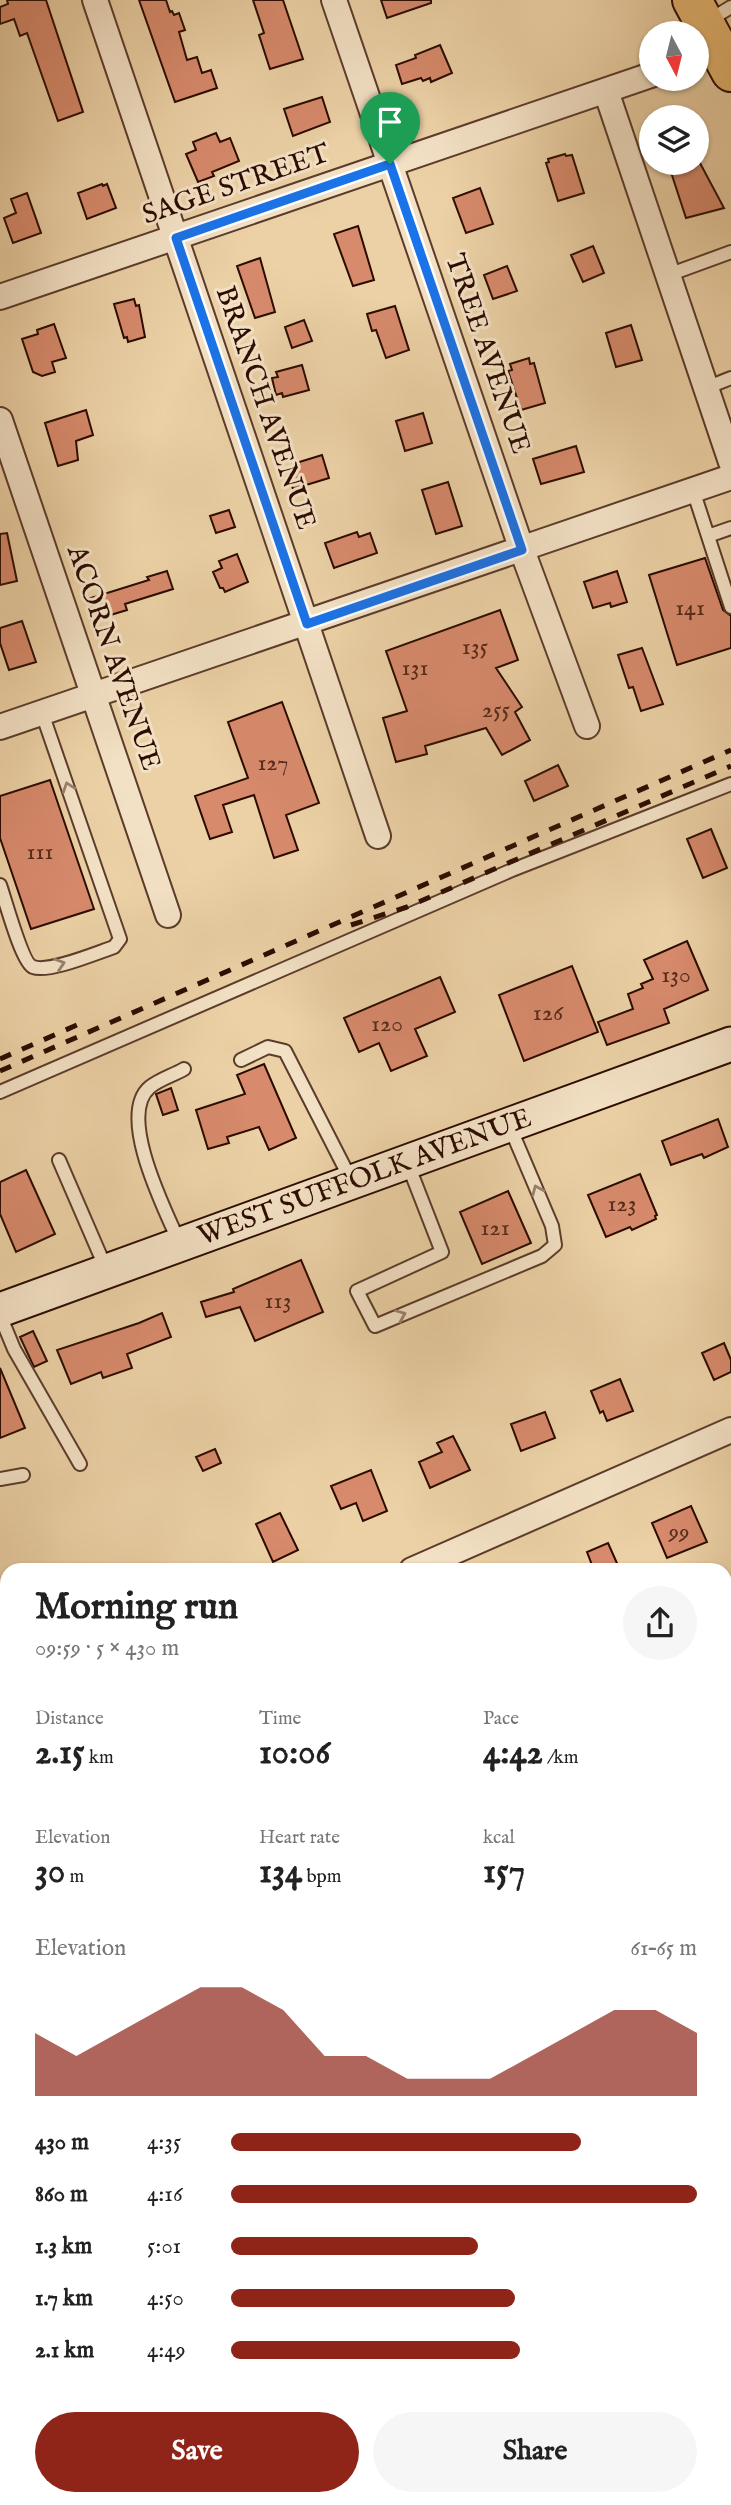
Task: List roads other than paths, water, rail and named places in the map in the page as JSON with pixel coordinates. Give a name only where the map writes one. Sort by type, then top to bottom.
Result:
[{"type":"main road","name":"WEST SUFFOLK AVENUE","points":[[0,1312],[731,1044]]},
{"type":"street","name":"BRANCH AVENUE","points":[[95,0],[378,836]]},
{"type":"street","name":"TREE AVENUE","points":[[334,0],[522,550],[587,726]]},
{"type":"street","name":"SAGE STREET","points":[[0,297],[639,79]]},
{"type":"street","points":[[606,91],[731,462]]},
{"type":"street","name":"ACORN AVENUE","points":[[0,420],[168,915]]},
{"type":"street","points":[[0,727],[731,477]]},
{"type":"street","points":[[428,1563],[731,1430]]},
{"type":"lane","points":[[668,275],[731,253]]},
{"type":"lane","points":[[706,388],[731,378]]},
{"type":"lane","points":[[693,490],[731,607]]},
{"type":"lane","points":[[708,536],[731,528]]},
{"type":"lane","points":[[0,885],[19,943],[28,964],[33,968],[49,968],[114,947],[120,939],[42,713]]},
{"type":"lane","points":[[0,1091],[512,870],[731,784]]},
{"type":"lane","points":[[240,1060],[268,1047],[285,1051],[352,1182]]},
{"type":"lane","points":[[180,1244],[147,1165],[140,1142],[139,1116],[142,1098],[150,1087],[184,1069]]},
{"type":"lane","points":[[407,1162],[442,1252],[357,1291],[375,1326],[542,1256],[555,1245],[552,1226],[509,1125]]},
{"type":"lane","points":[[59,1160],[107,1271]]},
{"type":"lane","points":[[0,1312],[14,1349],[80,1464]]},
{"type":"lane","points":[[0,1479],[23,1475]]},
{"type":"railway","points":[[0,1071],[731,750]]},
{"type":"railway","points":[[351,925],[407,907],[731,766]]},
{"type":"railway","points":[[0,1059],[86,1021]]}]
